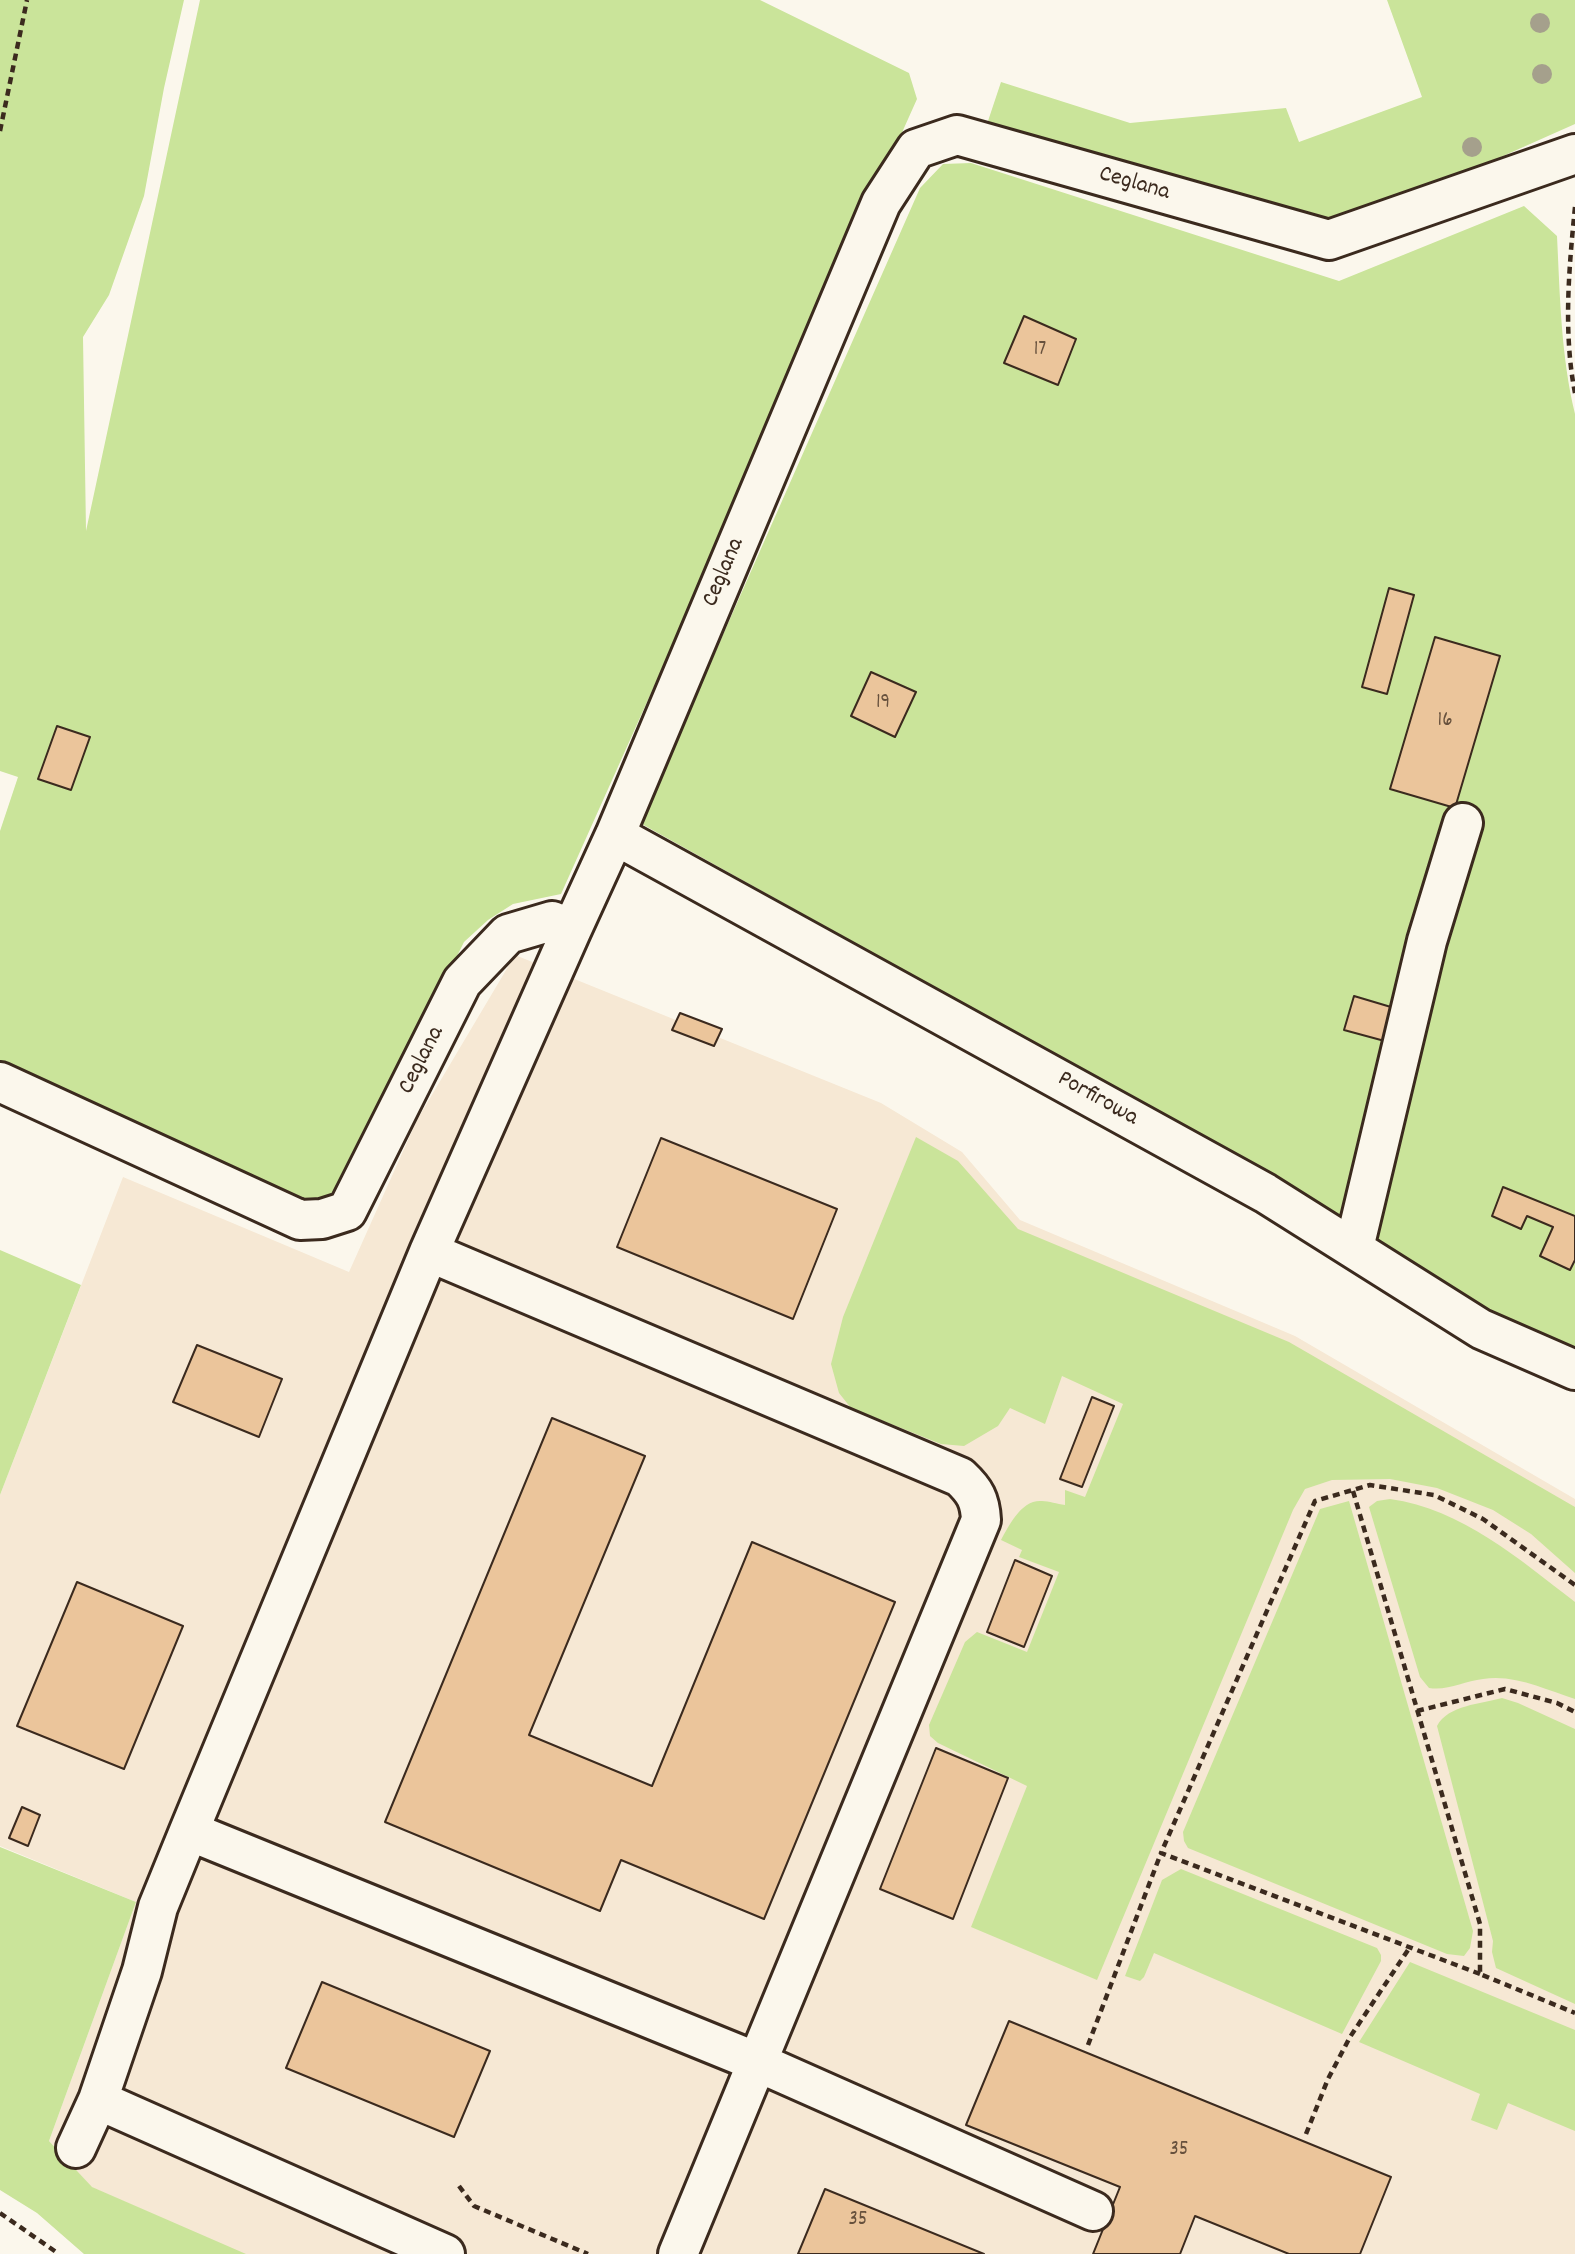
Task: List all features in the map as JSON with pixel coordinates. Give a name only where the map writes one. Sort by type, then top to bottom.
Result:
[{"type":"lane","name":"Ceglana","points":[[0,1082],[300,1220],[322,1219],[347,1211],[462,982],[508,934],[552,921],[572,929],[615,835],[881,203],[916,149],[957,135],[1329,240],[1575,154]]},
{"type":"lane","points":[[1354,1248],[1427,941],[1463,823]]},
{"type":"lane","name":"Porfirowa","points":[[615,835],[1265,1193],[1481,1329],[1575,1370]]},
{"type":"lane","points":[[76,2148],[98,2100],[142,1971],[158,1906],[429,1252],[572,929]]},
{"type":"lane","points":[[429,1252],[960,1477],[975,1491],[980,1503],[981,1520],[678,2254]]},
{"type":"lane","points":[[189,1831],[757,2062],[1093,2211]]},
{"type":"lane","points":[[98,2100],[445,2254]]},
{"type":"path","points":[[0,131],[27,0]]},
{"type":"path","points":[[1575,207],[1570,269],[1569,336],[1575,393]]},
{"type":"path","points":[[1088,2045],[1161,1853],[1315,1501],[1370,1485],[1434,1495],[1483,1519],[1575,1585]]},
{"type":"path","points":[[1353,1491],[1480,1924],[1480,1974]]},
{"type":"path","points":[[1417,1711],[1505,1689],[1557,1703],[1575,1712]]},
{"type":"path","points":[[1161,1853],[1480,1974],[1575,2013]]},
{"type":"path","points":[[1306,2134],[1328,2079],[1350,2037],[1410,1947]]},
{"type":"path","points":[[459,2186],[474,2206],[588,2254]]},
{"type":"path","points":[[0,2213],[60,2254]]},
{"type":"shaded area","points":[[515,955],[881,1103],[962,1152],[1020,1220],[1295,1336],[1575,1499],[1575,2254],[244,2254],[91,2187],[49,2141],[136,1902],[0,1846],[0,1495],[123,1177],[349,1272],[417,1120]]},
{"type":"green space","points":[[0,0],[184,0],[144,196],[109,295],[83,337],[86,531],[200,0],[760,0],[909,73],[917,99],[561,894],[513,904],[488,920],[464,942],[342,1187],[323,1206],[302,1208],[0,1063],[0,831],[18,777],[0,771]]},
{"type":"green space","points":[[1387,0],[1575,0],[1575,124],[1375,213],[1315,221],[986,127],[1001,82],[1130,123],[1286,108],[1299,142],[1422,97]]},
{"type":"green space","points":[[971,163],[1339,281],[1524,206],[1557,236],[1564,348],[1575,414],[1575,1362],[1483,1320],[1269,1174],[640,823],[920,188],[943,164]]},
{"type":"green space","points":[[916,1137],[958,1161],[1018,1229],[1289,1342],[1575,1507],[1575,1573],[1531,1534],[1493,1510],[1437,1488],[1390,1479],[1332,1480],[1305,1489],[1293,1510],[1097,1980],[971,1927],[1027,1786],[938,1743],[930,1736],[929,1725],[965,1642],[977,1632],[1027,1652],[1059,1572],[1019,1557],[1022,1550],[1001,1540],[1017,1514],[1028,1504],[1042,1501],[1065,1505],[1065,1490],[1085,1497],[1123,1404],[1062,1376],[1045,1424],[1010,1408],[998,1426],[964,1446],[941,1444],[851,1408],[839,1393],[831,1364],[843,1317]]},
{"type":"green space","points":[[0,1250],[81,1285],[0,1495]]},
{"type":"green space","points":[[1390,1499],[1441,1513],[1465,1525],[1511,1553],[1575,1602],[1575,1699],[1530,1684],[1495,1678],[1429,1688],[1420,1677],[1369,1507],[1377,1501]]},
{"type":"green space","points":[[1349,1501],[1473,1931],[1470,1948],[1464,1956],[1447,1954],[1188,1848],[1184,1841],[1183,1832],[1320,1509]]},
{"type":"green space","points":[[1502,1698],[1575,1729],[1575,2004],[1496,1968],[1492,1952],[1493,1941],[1437,1726],[1457,1709]]},
{"type":"green space","points":[[0,1847],[136,1902],[49,2141],[92,2187],[246,2254],[84,2254],[37,2213],[0,2190]]},
{"type":"green space","points":[[1181,1869],[1377,1948],[1381,1961],[1342,2034],[1154,1953],[1140,1981],[1125,1976],[1162,1880]]},
{"type":"green space","points":[[1410,1962],[1575,2030],[1575,2131],[1508,2103],[1497,2130],[1471,2120],[1480,2094],[1359,2042]]},
{"type":"building","points":[[1024,316],[1076,339],[1058,385],[1004,363]]},
{"type":"building","points":[[1389,588],[1414,595],[1387,694],[1362,687]]},
{"type":"building","points":[[1435,637],[1500,656],[1455,808],[1390,789]]},
{"type":"building","points":[[871,672],[916,692],[895,737],[851,716]]},
{"type":"building","points":[[57,726],[90,737],[71,790],[38,779]]},
{"type":"building","points":[[1354,996],[1401,1010],[1392,1043],[1344,1030]]},
{"type":"building","points":[[680,1013],[722,1029],[714,1046],[672,1030]]},
{"type":"building","points":[[661,1138],[837,1209],[793,1319],[617,1247]]},
{"type":"building","points":[[1503,1187],[1575,1216],[1575,1260],[1570,1270],[1540,1256],[1553,1227],[1527,1216],[1521,1229],[1492,1216]]},
{"type":"building","points":[[197,1345],[282,1379],[259,1437],[173,1402]]},
{"type":"building","points":[[1092,1397],[1114,1406],[1082,1487],[1060,1479]]},
{"type":"building","points":[[552,1418],[645,1456],[529,1735],[652,1786],[752,1542],[895,1602],[764,1919],[621,1860],[600,1911],[385,1822]]},
{"type":"building","points":[[1015,1560],[1052,1576],[1024,1647],[987,1632]]},
{"type":"building","points":[[77,1582],[183,1626],[124,1769],[17,1726]]},
{"type":"building","points":[[936,1748],[1008,1778],[953,1919],[880,1889]]},
{"type":"building","points":[[22,1807],[40,1815],[28,1846],[9,1838]]},
{"type":"building","points":[[322,1982],[490,2051],[454,2137],[286,2068]]},
{"type":"building","points":[[1009,2021],[1391,2177],[1360,2254],[1289,2254],[1195,2216],[1180,2254],[1093,2254],[1120,2187],[966,2125]]},
{"type":"building","points":[[825,2189],[984,2254],[798,2254]]}]
